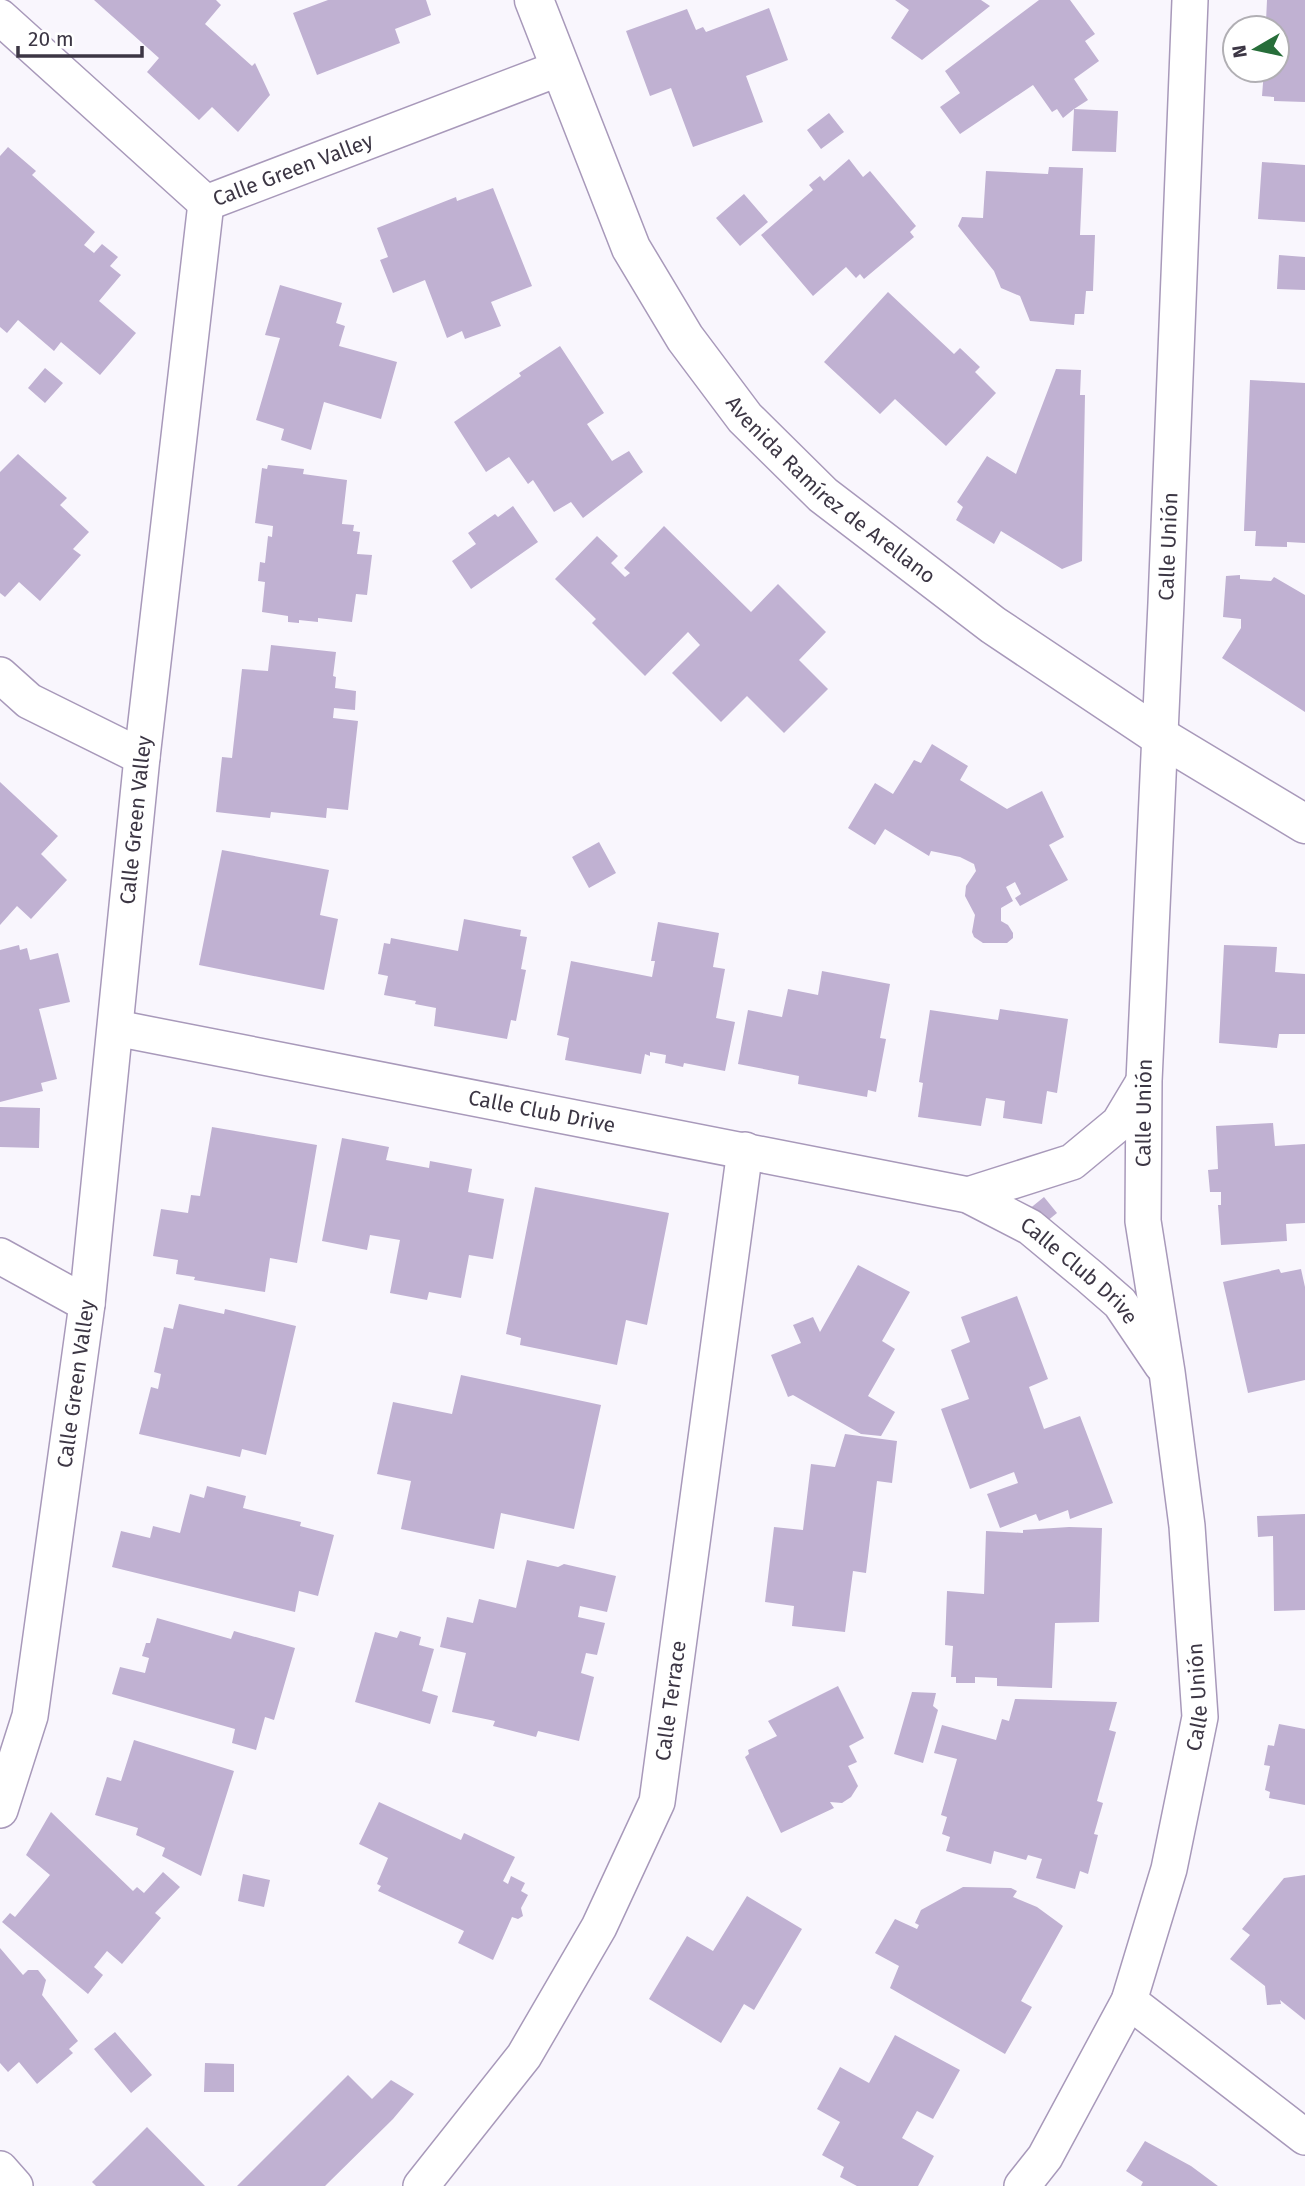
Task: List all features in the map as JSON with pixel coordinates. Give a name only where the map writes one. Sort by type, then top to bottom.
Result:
[{"type":"street","name":"Avenida Ramírez de Arellano","points":[[534,0],[631,248],[685,338],[745,418],[823,495],[993,625],[1160,736],[1305,824]]},
{"type":"street","name":"Calle Unión","points":[[1022,2186],[1045,2157],[1129,2001],[1169,1869],[1200,1717],[1187,1526],[1167,1371],[1143,1221],[1144,1081],[1190,0]]},
{"type":"street","points":[[0,17],[206,203]]},
{"type":"street","name":"Calle Green Valley","points":[[0,1810],[30,1716],[87,1304],[142,757],[206,203],[560,68]]},
{"type":"street","points":[[0,675],[29,701],[142,757]]},
{"type":"street","name":"Calle Club Drive","points":[[116,1028],[968,1195],[1030,1227],[1120,1303],[1167,1371]]},
{"type":"street","name":"Calle Club Drive","points":[[968,1195],[1072,1163],[1119,1123],[1144,1081]]},
{"type":"street","name":"Calle Terrace","points":[[421,2186],[524,2056],[599,1927],[657,1802],[745,1150]]},
{"type":"street","points":[[0,1256],[87,1304]]},
{"type":"street","points":[[1129,2001],[1305,2137]]},
{"type":"street","points":[[0,2169],[15,2186]]},
{"type":"building","points":[[94,0],[216,0],[221,5],[205,24],[252,66],[255,63],[270,95],[238,132],[212,107],[199,120],[147,72],[159,58]]},
{"type":"building","points":[[328,0],[426,0],[431,15],[395,29],[400,43],[317,75],[293,13]]},
{"type":"building","points":[[895,0],[981,0],[990,6],[922,60],[891,38],[909,10]]},
{"type":"building","points":[[1039,0],[1070,0],[1095,34],[1085,41],[1099,61],[1074,79],[1088,100],[1063,118],[1057,109],[1052,112],[1033,85],[960,134],[940,107],[960,93],[945,71]]},
{"type":"building","points":[[1267,0],[1305,0],[1305,102],[1274,101],[1274,97],[1262,96],[1263,84],[1291,84],[1291,14],[1266,14]]},
{"type":"building","points":[[769,8],[788,60],[746,76],[763,122],[693,147],[671,88],[650,96],[626,31],[687,9],[696,30],[703,27],[706,32]]},
{"type":"building","points":[[1074,109],[1118,111],[1116,152],[1072,151]]},
{"type":"building","points":[[829,113],[844,132],[821,149],[807,130]]},
{"type":"building","points":[[8,147],[36,171],[32,175],[95,232],[84,245],[94,253],[102,244],[118,257],[110,266],[121,275],[99,301],[136,333],[100,375],[61,342],[54,351],[18,320],[7,333],[0,327],[0,156]]},
{"type":"building","points":[[849,159],[863,177],[870,171],[916,226],[910,232],[914,237],[864,279],[860,274],[856,278],[846,267],[813,296],[761,235],[813,190],[809,185],[820,176],[824,181]]},
{"type":"building","points":[[1262,162],[1305,165],[1305,222],[1258,219]]},
{"type":"building","points":[[1049,167],[1083,168],[1080,235],[1095,235],[1093,291],[1086,291],[1084,314],[1075,314],[1074,325],[1030,321],[1020,296],[1001,288],[994,271],[958,226],[962,217],[983,218],[986,171],[1048,174]]},
{"type":"building","points":[[493,188],[532,286],[491,302],[501,326],[465,339],[462,331],[447,338],[425,280],[393,293],[380,260],[388,257],[377,228],[456,197],[457,201]]},
{"type":"building","points":[[744,194],[768,222],[740,246],[716,218]]},
{"type":"building","points":[[1279,255],[1305,257],[1305,290],[1277,289]]},
{"type":"building","points":[[280,285],[342,303],[336,323],[345,326],[339,346],[397,362],[381,419],[324,402],[311,450],[281,440],[284,429],[256,420],[280,338],[265,335]]},
{"type":"building","points":[[888,292],[954,354],[960,348],[980,367],[975,372],[996,393],[946,446],[895,399],[880,414],[824,362]]},
{"type":"building","points":[[560,346],[604,413],[587,424],[612,461],[629,451],[643,472],[583,518],[571,502],[554,512],[533,480],[528,484],[509,457],[486,472],[454,422]]},
{"type":"building","points":[[45,368],[63,383],[45,403],[28,388]]},
{"type":"building","points":[[1056,369],[1081,370],[1080,395],[1085,395],[1082,561],[1062,569],[1001,531],[994,544],[956,520],[963,507],[957,502],[987,456],[1016,474]]},
{"type":"building","points":[[1250,380],[1305,383],[1305,543],[1287,542],[1287,547],[1255,546],[1256,531],[1244,531]]},
{"type":"building","points":[[18,454],[67,498],[60,505],[89,532],[73,549],[81,555],[40,601],[19,582],[5,597],[0,593],[0,472]]},
{"type":"building","points":[[268,465],[304,469],[303,474],[347,480],[342,524],[354,525],[353,531],[360,532],[357,554],[372,555],[367,595],[356,594],[352,622],[318,618],[318,622],[288,622],[288,616],[262,612],[265,582],[258,581],[260,562],[265,563],[268,536],[272,537],[273,526],[255,523],[262,468],[267,469]]},
{"type":"building","points":[[513,506],[538,542],[471,589],[452,561],[476,544],[468,533],[495,514],[498,517]]},
{"type":"building","points":[[664,526],[751,612],[778,584],[826,632],[799,660],[828,689],[784,733],[747,696],[721,722],[672,673],[700,645],[688,632],[645,676],[592,623],[596,619],[555,579],[597,536],[618,556],[611,563],[625,577],[630,573],[624,568]]},
{"type":"building","points":[[1240,575],[1240,579],[1271,581],[1274,577],[1305,595],[1305,712],[1222,658],[1241,628],[1241,619],[1223,617],[1226,576]]},
{"type":"building","points":[[271,645],[336,652],[333,676],[336,677],[335,688],[356,691],[355,710],[334,708],[333,718],[358,721],[348,810],[327,808],[326,818],[271,812],[270,818],[216,812],[222,757],[232,758],[242,669],[268,671]]},
{"type":"building","points":[[932,744],[968,766],[960,780],[1007,809],[1042,791],[1064,837],[1049,845],[1068,880],[1020,906],[1015,898],[1021,894],[1015,882],[1006,887],[1013,901],[1001,908],[1001,921],[1008,925],[1013,933],[1013,938],[1007,943],[983,943],[974,937],[972,932],[975,915],[965,896],[966,886],[976,871],[974,864],[960,857],[931,851],[929,856],[885,829],[875,845],[848,828],[875,783],[893,794],[914,760],[921,763]]},
{"type":"building","points":[[0,782],[58,836],[41,854],[67,880],[31,919],[17,906],[0,925]]},
{"type":"building","points":[[599,842],[616,873],[589,888],[572,857]]},
{"type":"building","points":[[222,850],[329,870],[320,915],[338,919],[324,990],[199,965]]},
{"type":"building","points":[[464,919],[521,930],[520,936],[527,937],[521,969],[526,970],[516,1021],[511,1020],[507,1039],[434,1026],[436,1008],[384,995],[388,976],[378,974],[384,943],[390,944],[391,938],[458,951]]},
{"type":"building","points":[[658,922],[719,933],[713,967],[725,969],[716,1018],[735,1022],[725,1071],[684,1063],[683,1067],[665,1063],[666,1055],[650,1052],[650,1056],[645,1054],[641,1074],[565,1060],[569,1038],[557,1035],[571,961],[652,977],[655,961],[651,961]]},
{"type":"building","points":[[19,945],[20,950],[27,948],[30,960],[58,953],[70,1002],[39,1009],[57,1079],[41,1083],[43,1091],[0,1102],[0,950]]},
{"type":"building","points":[[1224,945],[1277,947],[1275,972],[1305,974],[1305,1034],[1279,1034],[1277,1048],[1219,1043]]},
{"type":"building","points":[[822,971],[890,984],[880,1038],[886,1039],[876,1092],[868,1090],[867,1097],[798,1084],[799,1076],[738,1064],[748,1010],[782,1017],[788,989],[818,995]]},
{"type":"building","points":[[1000,1009],[1068,1019],[1057,1093],[1047,1091],[1042,1124],[1003,1118],[1005,1101],[986,1098],[981,1126],[918,1117],[923,1083],[919,1082],[930,1010],[998,1020]]},
{"type":"building","points":[[0,1107],[40,1108],[39,1148],[0,1147]]},
{"type":"building","points":[[1273,1123],[1275,1146],[1305,1144],[1305,1223],[1286,1224],[1287,1241],[1221,1245],[1218,1205],[1221,1205],[1221,1192],[1210,1192],[1208,1170],[1218,1169],[1216,1126]]},
{"type":"building","points":[[212,1127],[317,1145],[297,1263],[270,1258],[265,1292],[194,1280],[195,1277],[176,1274],[178,1260],[153,1256],[161,1209],[188,1213],[191,1195],[200,1196]]},
{"type":"building","points":[[342,1138],[389,1147],[386,1160],[429,1168],[430,1161],[472,1169],[468,1192],[504,1199],[493,1259],[469,1255],[461,1298],[429,1292],[427,1300],[390,1293],[400,1240],[370,1235],[367,1250],[322,1241]]},
{"type":"building","points":[[535,1187],[669,1213],[647,1325],[626,1320],[617,1365],[520,1345],[521,1338],[506,1334]]},
{"type":"building","points":[[1044,1197],[1057,1213],[1041,1226],[1028,1210]]},
{"type":"building","points":[[858,1265],[910,1292],[882,1341],[895,1349],[868,1396],[895,1412],[881,1436],[861,1434],[793,1395],[788,1397],[771,1355],[801,1343],[793,1325],[813,1317],[820,1332]]},
{"type":"building","points":[[1279,1269],[1281,1273],[1301,1269],[1305,1287],[1305,1380],[1248,1393],[1223,1282]]},
{"type":"building","points":[[1017,1296],[1048,1379],[1029,1387],[1044,1429],[1080,1416],[1113,1503],[1070,1519],[1068,1510],[1039,1521],[1036,1514],[1000,1528],[987,1494],[1018,1483],[1014,1472],[970,1489],[941,1409],[969,1399],[951,1350],[970,1342],[961,1317]]},
{"type":"building","points":[[179,1304],[224,1314],[225,1309],[296,1326],[266,1455],[242,1449],[240,1457],[139,1434],[151,1387],[158,1389],[161,1374],[154,1372],[164,1327],[173,1329]]},
{"type":"building","points":[[461,1375],[601,1405],[574,1529],[501,1513],[494,1549],[401,1529],[411,1481],[377,1474],[393,1402],[452,1414]]},
{"type":"building","points":[[845,1434],[897,1441],[892,1483],[877,1481],[866,1573],[853,1571],[845,1632],[792,1626],[794,1606],[765,1602],[774,1527],[803,1530],[811,1464],[835,1467]]},
{"type":"building","points":[[207,1486],[246,1496],[243,1508],[301,1522],[300,1526],[334,1535],[318,1596],[299,1591],[295,1612],[112,1567],[121,1531],[150,1538],[153,1526],[180,1533],[190,1494],[204,1498]]},
{"type":"building","points":[[1305,1514],[1305,1610],[1274,1611],[1273,1536],[1258,1537],[1257,1516]]},
{"type":"building","points":[[1102,1528],[1099,1622],[1055,1623],[1052,1688],[997,1686],[997,1678],[975,1677],[975,1683],[956,1683],[956,1677],[951,1677],[953,1646],[945,1645],[947,1591],[984,1594],[986,1531],[1023,1533],[1023,1530]]},
{"type":"building","points":[[527,1560],[558,1567],[564,1564],[616,1576],[607,1612],[580,1606],[578,1617],[605,1623],[597,1655],[586,1653],[581,1673],[594,1677],[579,1741],[538,1731],[536,1737],[493,1726],[495,1721],[452,1712],[466,1653],[440,1647],[447,1617],[473,1623],[479,1599],[516,1608]]},
{"type":"building","points":[[157,1618],[231,1639],[234,1631],[295,1648],[274,1720],[265,1717],[256,1750],[232,1743],[235,1729],[112,1694],[120,1667],[145,1673],[149,1658],[142,1656],[146,1643],[150,1643]]},
{"type":"building","points":[[400,1631],[421,1637],[419,1645],[434,1649],[422,1691],[438,1696],[430,1724],[355,1702],[375,1632],[397,1638]]},
{"type":"building","points":[[838,1686],[864,1738],[849,1746],[857,1762],[848,1766],[858,1786],[851,1797],[842,1803],[830,1802],[834,1808],[781,1833],[745,1757],[749,1754],[748,1750],[777,1736],[768,1721]]},
{"type":"building","points":[[912,1692],[936,1693],[933,1706],[938,1710],[923,1763],[894,1754]]},
{"type":"building","points":[[1015,1699],[1117,1702],[1109,1730],[1116,1732],[1097,1801],[1103,1803],[1094,1834],[1098,1835],[1088,1874],[1080,1871],[1075,1889],[1036,1878],[1042,1859],[1028,1855],[1026,1860],[994,1851],[991,1864],[946,1851],[950,1837],[942,1834],[947,1817],[941,1815],[957,1759],[934,1753],[942,1725],[996,1740],[1002,1719],[1009,1721]]},
{"type":"building","points":[[1279,1724],[1305,1729],[1305,1805],[1269,1798],[1270,1792],[1265,1790],[1270,1766],[1264,1765],[1268,1745],[1274,1746]]},
{"type":"building","points":[[134,1740],[234,1771],[201,1876],[162,1856],[165,1848],[136,1835],[138,1828],[95,1815],[107,1777],[121,1781]]},
{"type":"building","points":[[379,1802],[461,1840],[464,1833],[515,1857],[503,1881],[508,1884],[511,1876],[525,1883],[521,1891],[528,1895],[521,1908],[523,1916],[518,1919],[512,1917],[493,1960],[458,1943],[464,1931],[378,1891],[381,1886],[377,1884],[388,1858],[359,1844]]},
{"type":"building","points":[[51,1812],[133,1891],[137,1887],[144,1893],[163,1872],[180,1887],[155,1913],[161,1918],[122,1964],[107,1951],[94,1967],[103,1975],[88,1994],[2,1922],[10,1913],[15,1917],[50,1875],[26,1855]]},
{"type":"building","points":[[243,1874],[270,1880],[264,1907],[238,1901]]},
{"type":"building","points":[[1305,1875],[1305,2020],[1280,2000],[1281,2004],[1267,2005],[1265,1986],[1230,1959],[1250,1935],[1242,1929],[1284,1878]]},
{"type":"building","points":[[963,1887],[1011,1888],[1017,1891],[1013,1897],[1037,1907],[1063,1926],[1021,2001],[1032,2007],[1005,2054],[890,1988],[899,1966],[875,1953],[895,1919],[917,1929],[919,1925],[915,1923],[921,1910]]},
{"type":"building","points":[[747,1896],[802,1929],[754,2010],[744,2004],[721,2043],[649,1999],[687,1936],[713,1951]]},
{"type":"building","points":[[0,1948],[23,1975],[28,1970],[38,1970],[46,1980],[42,1995],[78,2041],[69,2049],[73,2053],[37,2084],[19,2062],[8,2072],[0,2063]]},
{"type":"building","points":[[115,2032],[152,2075],[131,2093],[94,2049]]},
{"type":"building","points":[[895,2035],[960,2070],[933,2119],[917,2111],[902,2138],[934,2156],[918,2186],[857,2186],[840,2177],[844,2167],[822,2155],[840,2122],[817,2109],[840,2067],[869,2083]]},
{"type":"building","points":[[205,2063],[234,2064],[234,2092],[204,2092]]},
{"type":"building","points":[[348,2075],[372,2099],[391,2080],[414,2094],[393,2119],[325,2186],[237,2186]]},
{"type":"building","points":[[147,2127],[205,2186],[96,2186],[92,2182]]},
{"type":"building","points":[[1145,2141],[1191,2166],[1218,2186],[1141,2186],[1143,2182],[1126,2171]]}]
